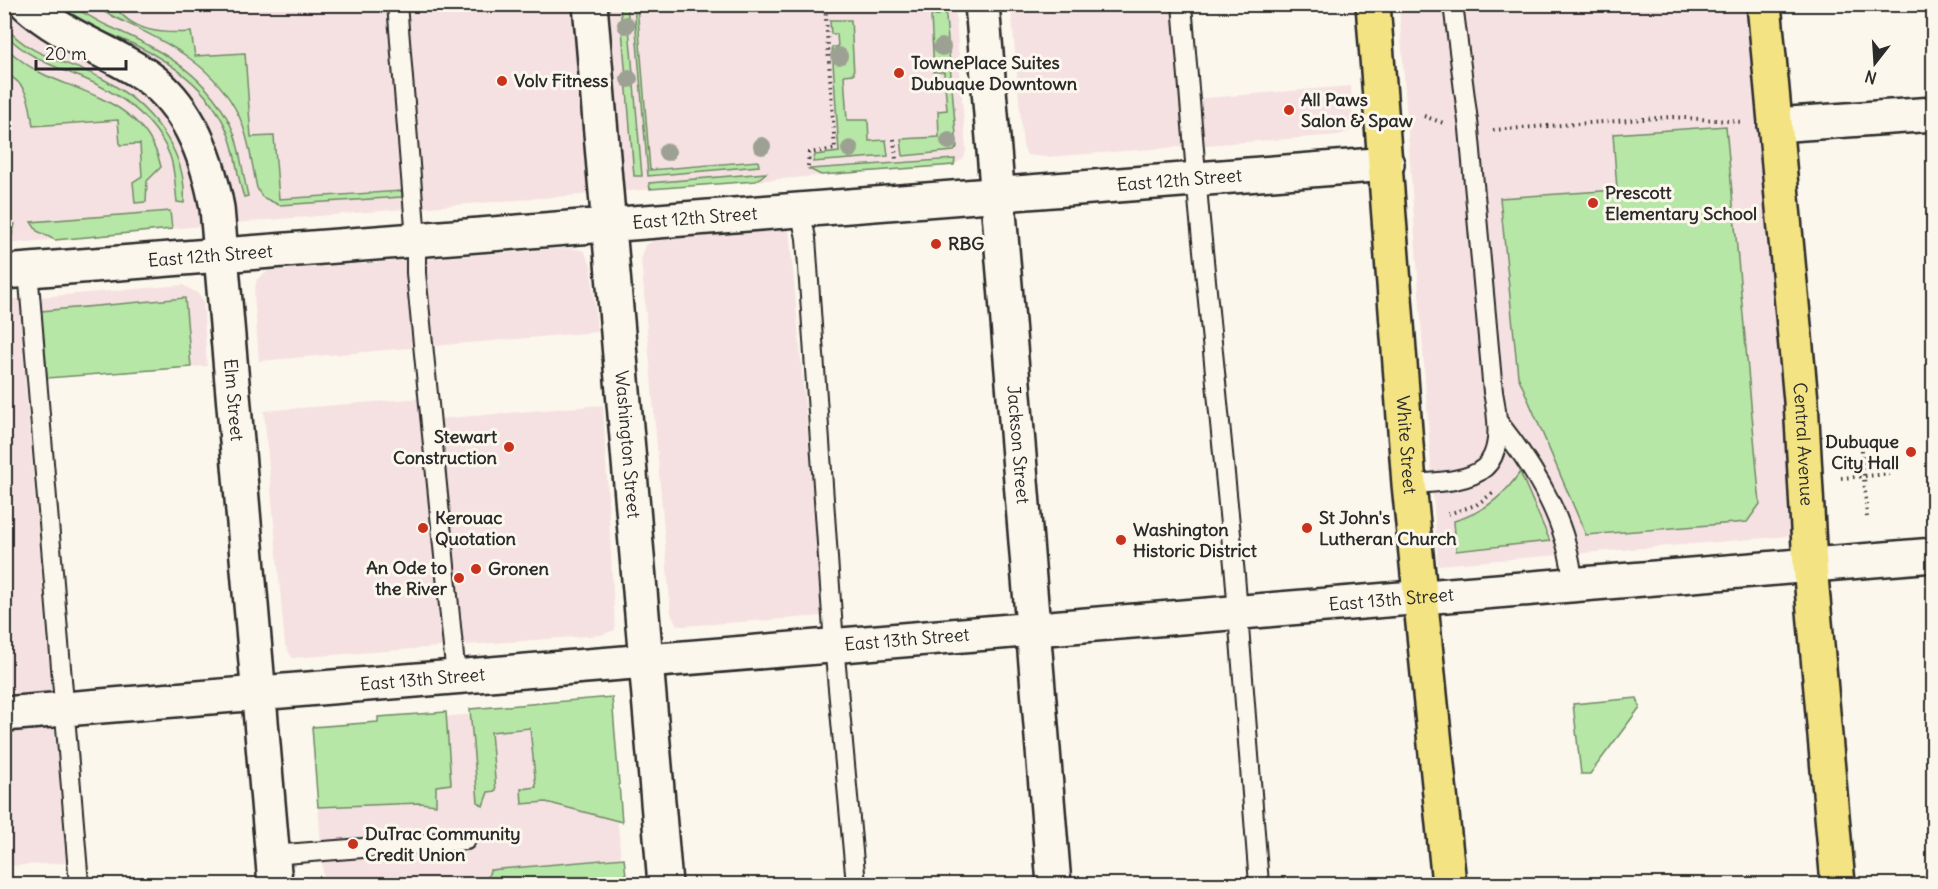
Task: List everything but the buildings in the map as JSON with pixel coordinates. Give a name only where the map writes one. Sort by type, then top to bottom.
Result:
[{"type":"main road","name":"White Street","points":[[1373,4],[1387,165],[1409,484],[1449,885]]},
{"type":"main road","name":"Central Avenue","points":[[1764,4],[1801,400],[1810,565],[1838,885]]},
{"type":"street","name":"Elm Street","points":[[27,4],[79,41],[149,77],[176,104],[193,132],[209,168],[217,208],[274,870]]},
{"type":"street","name":"Washington Street","points":[[590,4],[607,225],[665,885]]},
{"type":"street","name":"Jackson Street","points":[[982,4],[1054,885]]},
{"type":"street","points":[[1775,124],[1934,114]]},
{"type":"street","name":"East 12th Street","points":[[16,271],[1387,165]]},
{"type":"street","name":"East 13th Street","points":[[4,714],[1934,555]]},
{"type":"lane","points":[[397,4],[417,239],[416,273],[456,677]]},
{"type":"lane","points":[[1182,4],[1196,180],[1238,612],[1258,885]]},
{"type":"lane","points":[[1409,484],[1458,481],[1475,475],[1489,464],[1497,444],[1499,423],[1493,392],[1469,129],[1454,4]]},
{"type":"lane","points":[[800,210],[806,238],[834,645],[856,885]]},
{"type":"lane","points":[[16,271],[64,709],[79,885]]},
{"type":"lane","points":[[1499,423],[1527,458],[1538,478],[1569,546],[1573,584]]},
{"type":"lane","points":[[274,870],[466,840]]},
{"type":"path","points":[[808,166],[809,153],[835,149],[825,4]]},
{"type":"path","points":[[1424,116],[1453,126]]},
{"type":"path","points":[[1487,131],[1671,117],[1775,124]]},
{"type":"path","points":[[894,140],[896,159]]},
{"type":"path","points":[[1837,440],[1861,438],[1867,517]]},
{"type":"path","points":[[1841,478],[1890,474]]},
{"type":"shaded area","points":[[5,5],[955,5],[966,150],[964,158],[954,165],[268,220],[5,244]]},
{"type":"shaded area","points":[[1011,5],[1174,5],[1181,100],[1351,86],[1353,125],[1350,131],[1339,135],[1046,157],[1027,155],[1023,146]]},
{"type":"shaded area","name":"Prescott Elementary School","points":[[1399,5],[1747,5],[1801,401],[1815,534],[1438,565]]},
{"type":"shaded area","points":[[789,228],[824,616],[677,625],[671,614],[641,257],[645,245],[655,241]]},
{"type":"shaded area","points":[[571,248],[584,251],[591,265],[597,332],[259,361],[254,293],[257,279],[269,271]]},
{"type":"shaded area","points":[[183,285],[197,293],[203,300],[207,366],[25,380],[66,863],[5,866],[5,300]]},
{"type":"shaded area","points":[[422,398],[424,420],[603,405],[615,630],[601,635],[292,658],[285,645],[264,411]]},
{"type":"shaded area","points":[[608,704],[623,884],[324,884],[312,727]]},
{"type":"green space","points":[[59,5],[78,10],[147,45],[183,67],[198,81],[224,113],[234,133],[248,196],[244,197],[224,123],[205,95],[179,71],[165,62],[135,45],[86,23]]},
{"type":"green space","points":[[91,5],[114,5],[129,21],[148,29],[191,32],[195,56],[245,53],[251,137],[274,136],[279,199],[402,191],[402,197],[279,205],[262,197],[257,188],[248,142],[239,116],[227,95],[211,77],[175,48]]},
{"type":"green space","points":[[620,5],[627,5],[642,176],[634,176]]},
{"type":"green space","points":[[634,5],[637,5],[650,170],[758,161],[759,166],[648,176]]},
{"type":"green space","points":[[939,5],[945,5],[957,147],[954,151],[903,156],[901,139],[939,137],[938,111],[947,110],[944,72],[934,72],[931,16],[939,15]]},
{"type":"green space","points":[[830,20],[851,20],[854,74],[844,75],[847,120],[868,120],[869,141],[886,140],[888,156],[813,162],[815,155],[839,152],[832,47],[838,47],[837,34],[831,34]]},
{"type":"green space","points":[[4,25],[14,36],[38,52],[103,79],[135,101],[162,130],[172,147],[184,183],[184,203],[177,202],[174,173],[163,141],[143,116],[104,88],[46,63],[29,53],[5,34]]},
{"type":"green space","points":[[5,47],[41,73],[117,107],[144,131],[154,147],[161,167],[147,181],[146,202],[135,203],[133,182],[142,176],[140,144],[120,145],[118,120],[33,126],[29,102],[23,89],[13,77],[5,73]]},
{"type":"green space","points":[[1726,126],[1760,504],[1747,522],[1586,535],[1518,376],[1500,198],[1617,190],[1613,134]]},
{"type":"green space","points":[[955,159],[954,165],[821,175],[809,169]]},
{"type":"green space","points":[[766,173],[756,181],[650,189],[649,183]]},
{"type":"green space","points":[[170,211],[172,229],[55,240],[37,231],[31,222]]},
{"type":"green space","points":[[15,224],[11,238],[5,244],[5,225]]},
{"type":"green space","points":[[185,298],[191,367],[47,378],[41,311]]},
{"type":"green space","points":[[1520,472],[1550,541],[1456,551],[1454,521],[1465,518],[1492,502],[1507,489]]},
{"type":"green space","points":[[612,697],[622,822],[546,802],[522,804],[521,789],[536,787],[530,728],[491,732],[496,791],[488,792],[483,806],[478,802],[470,709]]},
{"type":"green space","points":[[1637,698],[1640,707],[1590,774],[1581,774],[1573,704]]},
{"type":"green space","points":[[446,712],[451,784],[436,786],[436,805],[420,803],[318,807],[312,727],[378,722],[378,717]]},
{"type":"green space","points":[[624,858],[627,884],[486,884],[490,870]]},
{"type":"place","name":"TownePlace Suites Dubuque Downtown","points":[[899,73]]},
{"type":"place","name":"Volv Fitness","points":[[502,81]]},
{"type":"place","name":"All Paws Salon & Spaw","points":[[1289,110]]},
{"type":"place","name":"Prescott Elementary School","points":[[1593,203]]},
{"type":"place","name":"RBG","points":[[936,244]]},
{"type":"place","name":"Stewart Construction","points":[[509,447]]},
{"type":"place","name":"Dubuque City Hall","points":[[1911,452]]},
{"type":"place","name":"Kerouac Quotation","points":[[423,528]]},
{"type":"place","name":"St John's Lutheran Church","points":[[1307,528]]},
{"type":"place","name":"Washington Historic District","points":[[1121,540]]},
{"type":"place","name":"Gronen","points":[[476,569]]},
{"type":"place","name":"An Ode to the River","points":[[459,578]]},
{"type":"place","name":"DuTrac Community Credit Union","points":[[353,844]]}]
